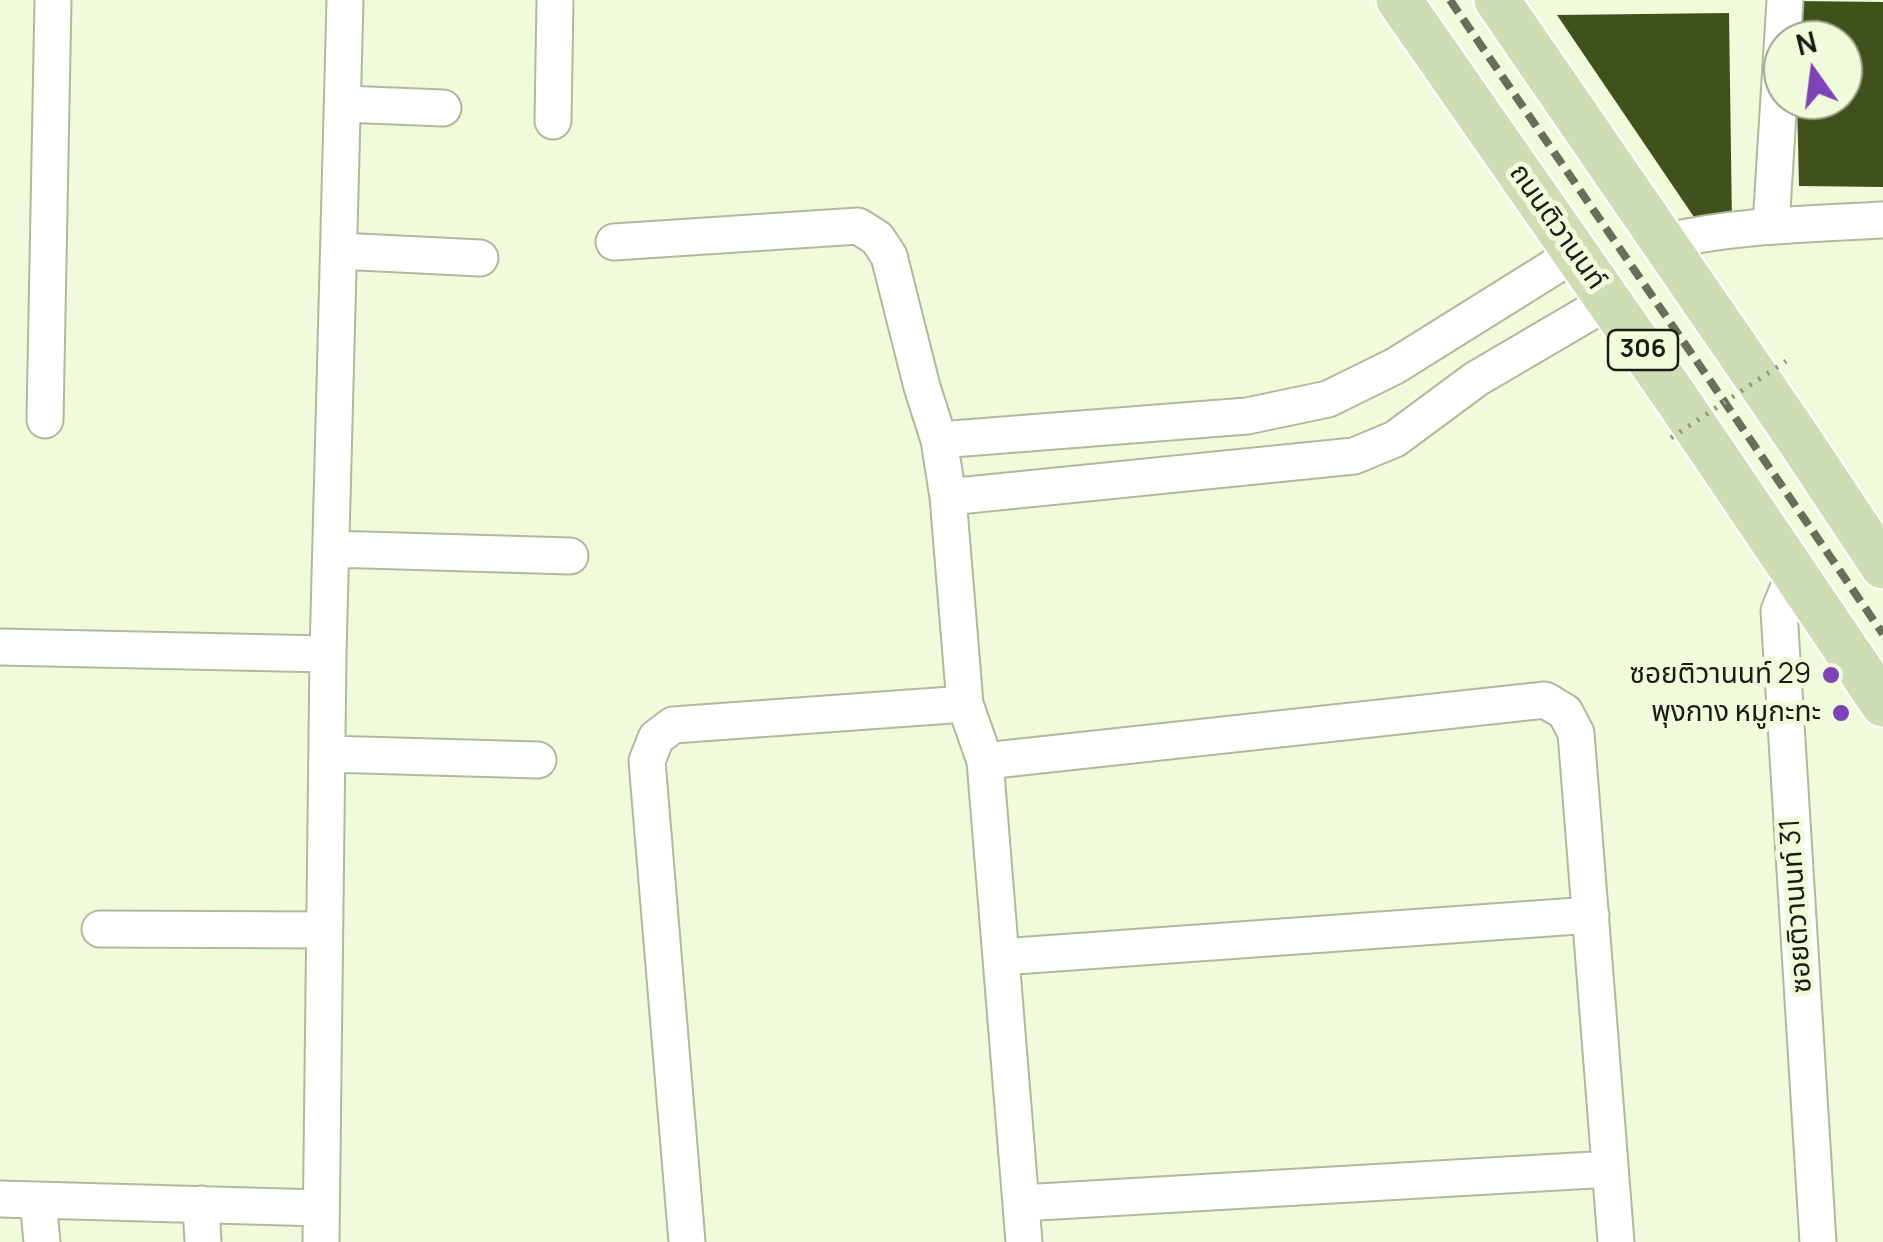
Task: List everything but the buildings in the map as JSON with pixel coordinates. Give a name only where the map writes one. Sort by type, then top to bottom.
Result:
[{"type":"main road","name":"ถนนติวานนท์","points":[[1399,0],[1883,704]]},
{"type":"main road","name":"306","points":[[1497,0],[1878,552]]},
{"type":"street","points":[[45,420],[53,0]]},
{"type":"street","points":[[0,1199],[202,1204],[321,1225],[328,654],[345,0]]},
{"type":"street","points":[[554,121],[555,0]]},
{"type":"street","points":[[1772,226],[1785,0]]},
{"type":"street","points":[[342,104],[444,108]]},
{"type":"street","points":[[1662,242],[1700,233],[1883,220]]},
{"type":"street","points":[[614,242],[858,226],[877,238],[889,256],[939,440],[948,496],[964,704],[985,761],[1024,1242]]},
{"type":"street","points":[[339,251],[480,258]]},
{"type":"street","points":[[939,440],[1247,416],[1328,399],[1395,366],[1576,254]]},
{"type":"street","points":[[948,496],[1354,456],[1395,439],[1476,378],[1609,301]]},
{"type":"street","points":[[1247,416],[1252,467]]},
{"type":"street","points":[[331,548],[570,556]]},
{"type":"street","name":"ซอยติวานนท์ 31","points":[[1794,574],[1779,611],[1818,1242]]},
{"type":"street","points":[[0,647],[328,654]]},
{"type":"street","points":[[985,761],[1545,700],[1566,712],[1576,733],[1616,1242]]},
{"type":"street","points":[[688,1242],[647,761],[656,738],[673,725],[964,704]]},
{"type":"street","points":[[327,754],[538,760]]},
{"type":"street","points":[[1001,957],[1591,915]]},
{"type":"street","points":[[100,930],[324,930]]},
{"type":"street","points":[[1020,1203],[1610,1168]]},
{"type":"street","points":[[38,1200],[42,1242]]},
{"type":"street","points":[[202,1204],[202,1242]]},
{"type":"path","points":[[1671,438],[1786,360]]},
{"type":"railway","points":[[1450,0],[1883,634]]},
{"type":"place","name":"ซอยติวานนท์ 29","points":[[1831,675]]},
{"type":"place","name":"พุงกาง หมูกะทะ","points":[[1841,713]]}]
